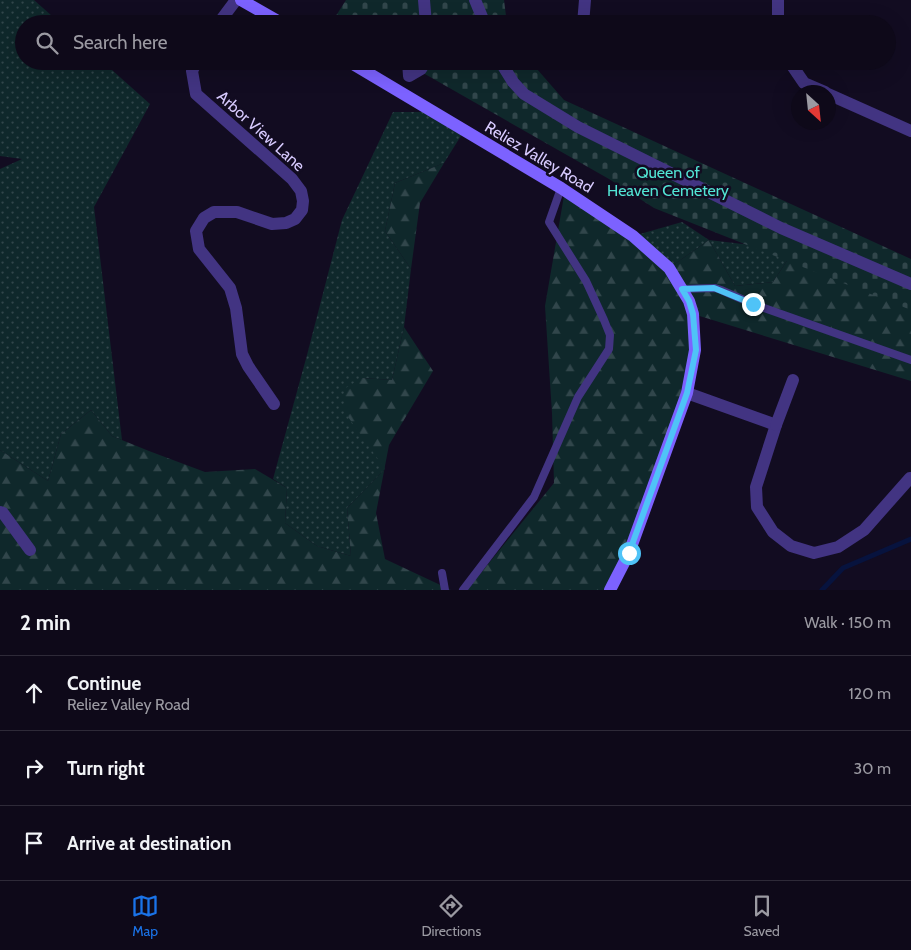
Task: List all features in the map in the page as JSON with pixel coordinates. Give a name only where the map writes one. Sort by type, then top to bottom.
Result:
[{"type":"main road","points":[[241,0],[267,15]]},
{"type":"main road","name":"Reliez Valley Road","points":[[363,70],[562,188],[632,236],[669,268],[689,301],[693,314],[696,350],[687,393],[629,553],[610,590]]},
{"type":"street","points":[[225,15],[236,0]]},
{"type":"street","points":[[424,0],[425,15]]},
{"type":"street","points":[[475,0],[481,15]]},
{"type":"street","points":[[584,15],[585,0]]},
{"type":"street","points":[[778,0],[778,15]]},
{"type":"street","name":"Arbor View Lane","points":[[192,70],[196,94],[284,172],[301,191],[302,210],[295,219],[286,223],[272,224],[237,212],[214,212],[204,218],[196,231],[199,249],[230,288],[236,308],[240,340],[245,360],[274,404]]},
{"type":"street","points":[[409,70],[409,76]]},
{"type":"street","points":[[400,92],[409,76],[418,70]]},
{"type":"street","points":[[506,70],[524,94],[578,127],[781,228],[911,284]]},
{"type":"street","points":[[795,70],[804,83],[809,85]]},
{"type":"street","points":[[836,97],[911,131]]},
{"type":"street","points":[[793,380],[756,487],[757,507],[773,532],[790,546],[814,553],[838,547],[864,530],[910,478]]},
{"type":"street","points":[[687,393],[776,425]]},
{"type":"street","points":[[0,512],[3,513],[30,550]]},
{"type":"lane","points":[[463,590],[472,581],[534,497],[578,396],[609,349],[610,334],[597,304],[586,281],[549,222],[562,188]]},
{"type":"lane","points":[[682,289],[714,288],[721,290],[753,304],[911,360]]},
{"type":"lane","points":[[442,572],[445,590]]},
{"type":"green space","points":[[0,0],[34,0],[51,15],[15,15],[15,70],[112,70],[150,104],[94,207],[122,440],[112,436],[91,410],[61,434],[48,481],[0,450],[0,169],[22,159],[0,156]]},
{"type":"green space","points":[[346,0],[504,0],[506,15],[336,15]]},
{"type":"green space","name":"Queen of Heaven Cemetery","points":[[418,70],[538,70],[564,100],[911,259],[911,310],[654,208],[609,179]]},
{"type":"green space","points":[[393,112],[433,112],[464,131],[444,163],[395,183],[385,231],[411,269],[404,327],[392,380],[362,378],[385,469],[347,508],[351,556],[317,546],[285,523],[287,488],[273,479],[342,220]]},
{"type":"green space","points":[[444,163],[420,203],[411,269],[385,231],[395,183]]},
{"type":"green space","points":[[565,190],[669,268],[709,240],[735,286],[773,282],[794,250],[911,304],[911,381],[693,314],[687,393],[610,590],[467,590],[554,483],[552,413],[545,306]]},
{"type":"green space","points":[[682,222],[709,240],[669,268],[633,236]]},
{"type":"green space","points":[[709,240],[794,250],[773,282],[735,286]]},
{"type":"green space","points":[[404,327],[433,371],[389,445],[385,468],[346,414],[344,389],[362,378],[392,380]]},
{"type":"green space","points":[[91,410],[112,436],[205,472],[255,469],[287,488],[285,523],[317,546],[351,556],[347,508],[384,470],[376,513],[385,559],[451,590],[0,590],[0,450],[48,481],[61,434]]},
{"type":"waterway","points":[[822,590],[843,568],[911,539]]},
{"type":"route","points":[[629,553],[687,393],[696,350],[693,314],[689,301],[682,289],[714,288],[753,304]]}]
